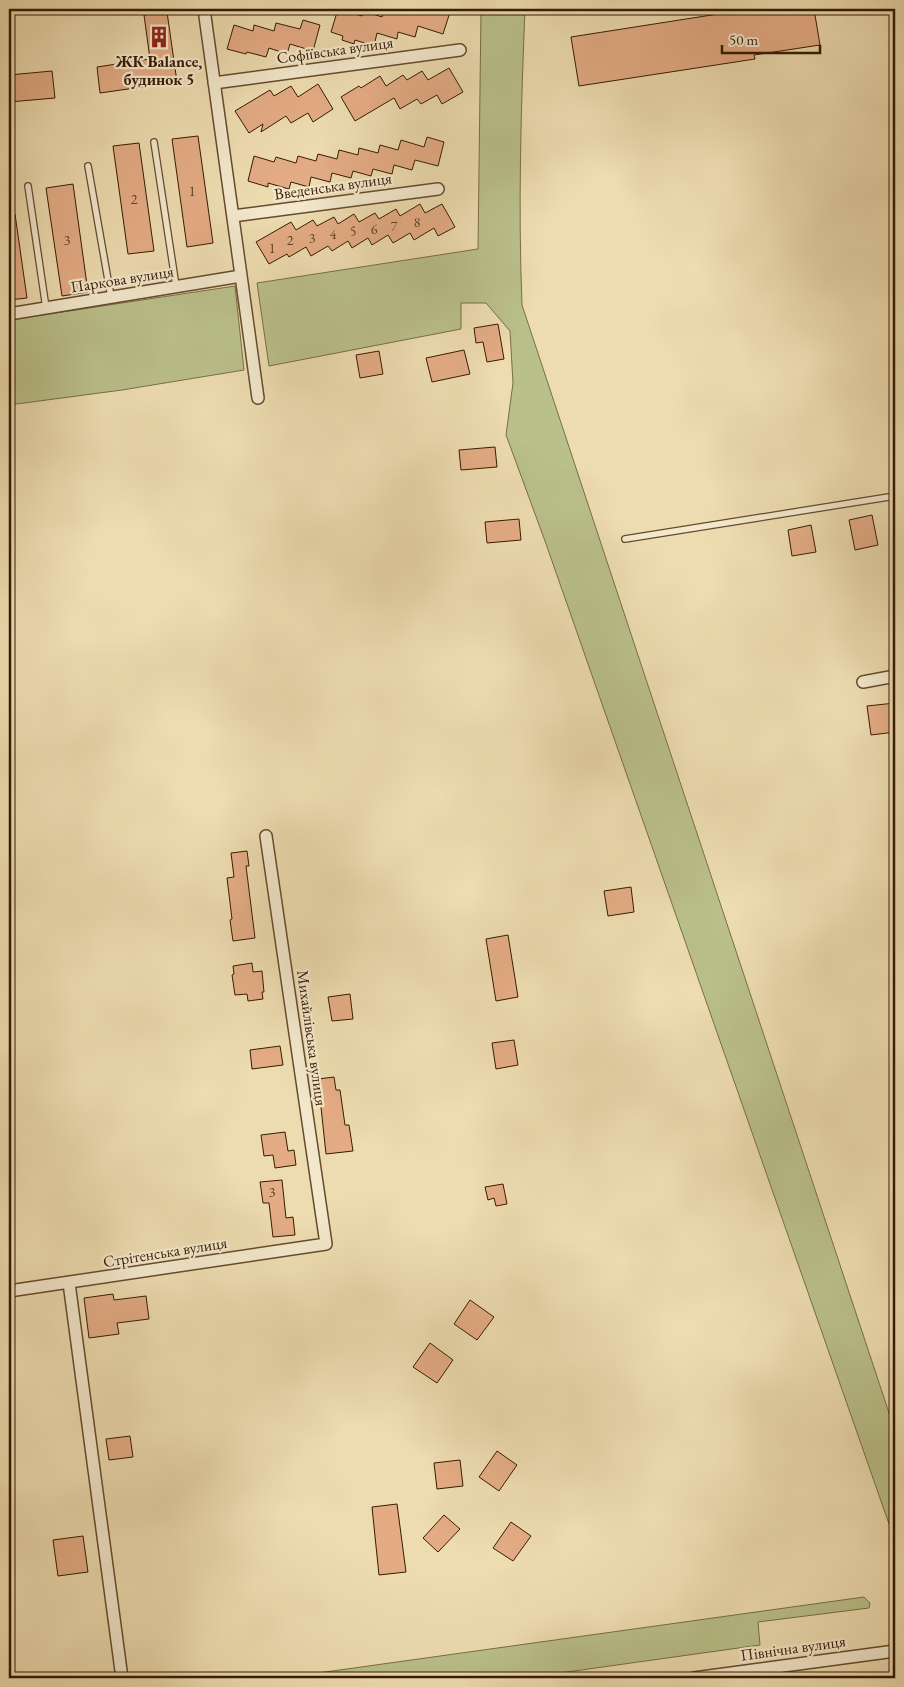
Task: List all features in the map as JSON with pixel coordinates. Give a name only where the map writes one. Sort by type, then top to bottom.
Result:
[{"type":"street","points":[[204,9],[258,398]]},
{"type":"street","name":"Софіївська вулиця","points":[[214,83],[460,50]]},
{"type":"street","name":"Введенська вулиця","points":[[233,216],[438,188]]},
{"type":"street","name":"Паркова вулиця","points":[[9,314],[241,276]]},
{"type":"street","points":[[863,682],[895,676]]},
{"type":"street","name":"Михайлівська вулиця","points":[[266,836],[326,1244]]},
{"type":"street","name":"Стрітенська вулиця","points":[[9,1291],[326,1244]]},
{"type":"street","points":[[69,1283],[122,1678]]},
{"type":"street","name":"Північна вулиця","points":[[694,1678],[895,1651]]},
{"type":"lane","points":[[154,142],[176,286]]},
{"type":"lane","points":[[88,166],[111,297]]},
{"type":"lane","points":[[28,186],[46,308]]},
{"type":"lane","points":[[625,539],[895,496]]},
{"type":"green space","points":[[481,9],[525,9],[520,157],[522,305],[895,1431],[895,1541],[545,541],[506,435],[513,383],[510,331],[486,303],[461,303],[461,329],[269,366],[257,283],[478,249]]},
{"type":"green space","points":[[235,286],[244,370],[122,390],[9,405],[9,320]]},
{"type":"green space","points":[[864,1597],[870,1603],[869,1608],[758,1622],[760,1645],[524,1678],[282,1678]]},
{"type":"building","points":[[338,9],[362,16],[364,11],[382,17],[385,9],[404,14],[405,9],[415,9],[430,13],[431,9],[451,9],[443,34],[418,26],[415,37],[398,32],[397,39],[377,33],[374,46],[355,40],[354,44],[342,40],[343,36],[331,32]]},
{"type":"building","points":[[750,9],[814,9],[820,45],[754,55],[755,59],[579,86],[571,37]]},
{"type":"building","name":"ЖК Balance, будинок 5","points":[[167,12],[177,82],[100,93],[97,67],[150,59],[144,15]]},
{"type":"building","points":[[303,20],[320,25],[313,51],[290,44],[287,54],[269,48],[266,57],[227,49],[234,25],[253,31],[254,25],[274,31],[276,23],[300,29]]},
{"type":"building","points":[[449,68],[463,92],[442,104],[437,95],[421,104],[417,99],[400,109],[394,98],[355,121],[341,97],[359,86],[361,88],[380,76],[386,86],[403,75],[407,80],[422,71],[428,80]]},
{"type":"building","points":[[52,71],[55,98],[9,102],[9,75]]},
{"type":"building","points":[[318,84],[333,109],[313,122],[308,113],[291,123],[286,116],[261,132],[263,124],[249,133],[235,111],[270,90],[274,96],[291,86],[298,97]]},
{"type":"building","points":[[198,136],[213,243],[187,247],[172,139]]},
{"type":"building","points":[[427,137],[444,142],[438,166],[415,160],[412,170],[394,165],[392,174],[373,169],[371,176],[353,171],[351,178],[332,173],[330,182],[311,177],[309,187],[291,182],[289,189],[268,183],[268,187],[248,181],[254,156],[274,162],[276,157],[296,163],[298,156],[316,161],[318,154],[337,159],[339,150],[358,155],[359,148],[378,153],[380,145],[398,150],[401,140],[424,147]]},
{"type":"building","points":[[139,143],[154,251],[128,254],[113,146]]},
{"type":"building","points":[[73,184],[88,292],[62,296],[46,188]]},
{"type":"building","points":[[420,204],[425,213],[442,204],[455,227],[438,236],[434,228],[414,240],[410,233],[393,243],[388,235],[372,245],[368,238],[352,248],[348,241],[332,251],[328,246],[311,256],[306,247],[289,257],[287,254],[269,264],[256,242],[291,222],[296,230],[313,220],[317,226],[334,217],[338,224],[354,214],[359,222],[375,213],[379,219],[396,209],[400,216]]},
{"type":"building","points":[[9,214],[15,214],[27,298],[9,300]]},
{"type":"building","points":[[498,324],[504,359],[487,362],[483,342],[476,343],[474,328]]},
{"type":"building","points":[[464,350],[470,374],[432,382],[426,358]]},
{"type":"building","points":[[379,351],[383,374],[360,378],[356,355]]},
{"type":"building","points":[[495,447],[497,467],[461,470],[459,450]]},
{"type":"building","points":[[872,515],[878,545],[855,550],[849,520]]},
{"type":"building","points":[[519,519],[521,540],[487,543],[485,522]]},
{"type":"building","points":[[811,525],[816,552],[792,556],[788,530]]},
{"type":"building","points":[[895,703],[895,732],[871,735],[867,706]]},
{"type":"building","points":[[247,851],[249,866],[246,866],[255,938],[233,941],[227,878],[234,877],[231,853]]},
{"type":"building","points":[[631,887],[634,912],[608,916],[604,891]]},
{"type":"building","points":[[508,935],[518,997],[496,1001],[486,939]]},
{"type":"building","points":[[252,963],[253,972],[262,971],[264,992],[262,992],[263,999],[248,1001],[247,994],[235,995],[232,975],[234,974],[233,966]]},
{"type":"building","points":[[350,994],[353,1019],[332,1021],[328,997]]},
{"type":"building","points":[[514,1040],[518,1065],[496,1069],[492,1043]]},
{"type":"building","points":[[280,1046],[283,1065],[252,1069],[250,1050]]},
{"type":"building","points":[[334,1077],[336,1090],[340,1090],[345,1125],[349,1125],[353,1151],[326,1154],[318,1079]]},
{"type":"building","points":[[285,1132],[288,1151],[294,1150],[296,1165],[275,1168],[273,1155],[264,1156],[261,1135]]},
{"type":"building","points":[[282,1180],[286,1218],[293,1217],[295,1235],[273,1237],[269,1203],[263,1203],[260,1182]]},
{"type":"building","points":[[503,1184],[507,1204],[496,1206],[494,1198],[488,1200],[485,1187]]},
{"type":"building","points":[[113,1294],[114,1300],[146,1296],[149,1319],[117,1323],[119,1334],[89,1338],[84,1298]]},
{"type":"building","points":[[470,1300],[494,1317],[477,1340],[454,1324]]},
{"type":"building","points":[[430,1343],[453,1360],[437,1383],[413,1367]]},
{"type":"building","points":[[130,1436],[133,1457],[109,1460],[106,1439]]},
{"type":"building","points":[[497,1451],[517,1465],[499,1491],[479,1477]]},
{"type":"building","points":[[460,1460],[463,1486],[437,1489],[434,1463]]},
{"type":"building","points":[[397,1504],[406,1572],[379,1575],[372,1507]]},
{"type":"building","points":[[444,1515],[460,1529],[438,1552],[423,1538]]},
{"type":"building","points":[[511,1522],[531,1536],[513,1561],[493,1548]]},
{"type":"building","points":[[83,1536],[88,1572],[58,1576],[53,1540]]},
{"type":"place","name":"ЖК Balance, будинок 5","points":[[159,37]]}]
